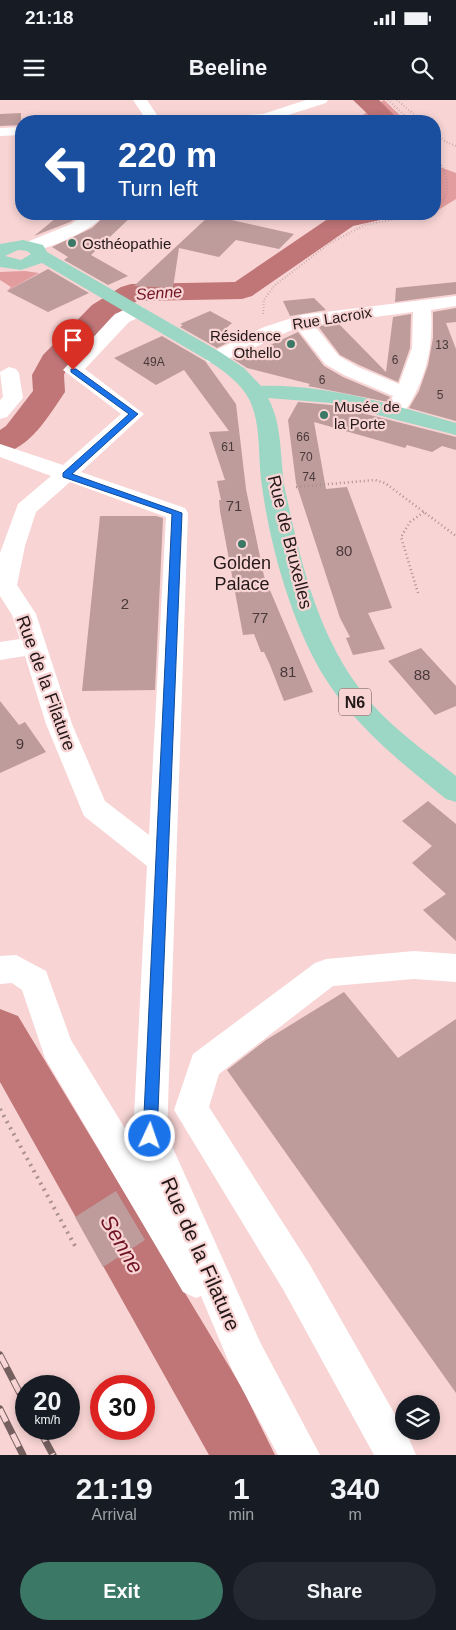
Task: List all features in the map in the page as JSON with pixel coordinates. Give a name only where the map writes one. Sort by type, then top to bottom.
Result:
[{"type":"main road","name":"Rue de Bruxelles","points":[[18,252],[76,276],[134,309],[238,373],[255,392],[263,404],[273,489],[292,563],[312,629],[338,679],[354,701],[376,724],[456,791]]},
{"type":"main road","points":[[255,392],[292,391],[316,394],[456,428]]},
{"type":"street","points":[[140,100],[150,115]]},
{"type":"street","points":[[274,115],[318,102]]},
{"type":"street","points":[[0,132],[15,131]]},
{"type":"street","points":[[18,252],[76,228],[88,220]]},
{"type":"street","name":"Rue Lacroix","points":[[215,358],[271,331],[301,321],[456,301]]},
{"type":"street","points":[[395,413],[422,358],[424,335],[422,305]]},
{"type":"street","name":"Rue de la Filature","points":[[134,309],[122,318],[73,370],[134,414],[26,509],[13,546],[5,586],[24,614],[36,646],[59,724],[94,808],[163,862]]},
{"type":"street","points":[[301,321],[332,360],[350,371],[405,394]]},
{"type":"street","points":[[0,413],[13,398],[9,373]]},
{"type":"street","points":[[6,453],[66,475]]},
{"type":"street","name":"Rue de la Filature","points":[[66,475],[177,513],[150,1136],[246,1358],[300,1455]]},
{"type":"street","points":[[0,651],[36,646]]},
{"type":"street","points":[[396,1455],[297,1278],[190,1110],[205,1066],[326,973],[414,965],[456,968]]},
{"type":"street","points":[[0,970],[16,969],[35,981],[57,1047],[219,1317],[246,1358]]},
{"type":"path","points":[[388,100],[404,115]]},
{"type":"path","points":[[397,100],[415,115]]},
{"type":"path","points":[[441,137],[456,146]]},
{"type":"path","points":[[441,162],[445,168],[449,192],[446,201],[441,204]]},
{"type":"path","points":[[271,331],[262,309],[267,294],[284,278],[348,232],[371,223],[387,220]]},
{"type":"path","points":[[273,489],[375,480],[385,483],[456,536]]},
{"type":"path","points":[[418,593],[401,537],[410,522],[424,512]]},
{"type":"path","points":[[0,1109],[75,1246]]},
{"type":"shaded area","points":[[384,100],[400,115],[363,115]]},
{"type":"shaded area","points":[[441,167],[456,173],[456,199],[441,208]]},
{"type":"shaded area","points":[[25,271],[39,273],[7,291],[11,287],[0,280],[0,272]]},
{"type":"building","points":[[21,113],[21,115],[15,115],[15,125],[0,126],[0,114]]},
{"type":"building","points":[[54,220],[73,220],[70,222],[34,236]]},
{"type":"building","points":[[101,220],[128,220],[91,255],[128,276],[108,285],[64,260],[68,257],[52,247],[92,228]]},
{"type":"building","points":[[205,220],[232,220],[294,234],[279,249],[236,240],[219,257],[179,248],[173,288],[134,286]]},
{"type":"building","points":[[48,269],[89,293],[48,312],[7,291]]},
{"type":"building","points":[[456,282],[456,294],[395,302],[396,288]]},
{"type":"building","points":[[314,298],[326,310],[290,316],[283,301]]},
{"type":"building","points":[[456,308],[456,322],[446,323],[456,349],[456,421],[409,408],[419,391],[428,365],[433,338],[433,312]]},
{"type":"building","points":[[210,311],[232,323],[224,330],[237,338],[217,348],[180,327],[183,325],[180,324]]},
{"type":"building","points":[[411,314],[410,348],[398,382],[340,355],[318,326],[339,324],[386,372],[393,317]]},
{"type":"building","points":[[298,332],[324,366],[343,377],[390,397],[388,402],[308,386],[310,384],[247,368],[233,359],[256,349],[260,350]]},
{"type":"building","points":[[162,336],[205,361],[236,404],[246,489],[264,576],[313,692],[284,701],[270,665],[264,652],[261,652],[254,634],[243,635],[220,511],[219,500],[221,500],[217,481],[225,480],[209,432],[229,431],[184,370],[156,385],[114,358]]},
{"type":"building","points":[[298,402],[331,405],[456,437],[456,450],[442,446],[432,452],[407,445],[405,448],[314,422],[326,489],[347,487],[392,608],[368,613],[385,649],[353,655],[346,638],[350,637],[340,618],[296,483],[288,420]]},
{"type":"building","points":[[100,516],[156,516],[163,518],[155,690],[82,691]]},
{"type":"building","points":[[421,648],[456,686],[456,706],[435,715],[388,661]]},
{"type":"building","points":[[0,701],[19,725],[25,722],[46,752],[0,773]]},
{"type":"building","points":[[428,801],[456,824],[456,941],[423,910],[446,894],[412,863],[432,846],[402,821]]},
{"type":"building","points":[[344,992],[398,1058],[456,1019],[456,1393],[227,1070],[266,1040]]},
{"type":"building","points":[[116,1191],[145,1240],[103,1267],[75,1217]]},
{"type":"waterway","name":"Senne","points":[[364,100],[383,115]]},
{"type":"waterway","name":"Senne","points":[[0,445],[18,433],[49,392],[48,375],[54,362],[102,311],[131,293],[242,290],[344,220]]},
{"type":"waterway","name":"Senne","points":[[0,1033],[219,1408],[243,1455]]},
{"type":"railway","points":[[0,1355],[15,1384]]},
{"type":"railway","points":[[0,1409],[23,1455]]},
{"type":"railway","points":[[45,1440],[53,1455]]},
{"type":"place","name":"Osthéopathie","points":[[72,243]]},
{"type":"place","name":"Résidence Othello","points":[[291,344]]},
{"type":"place","name":"Musée de la Porte","points":[[324,415]]},
{"type":"place","name":"Golden Palace","points":[[242,544]]},
{"type":"route","points":[[73,370],[134,414],[66,475],[177,513],[150,1136]]}]
